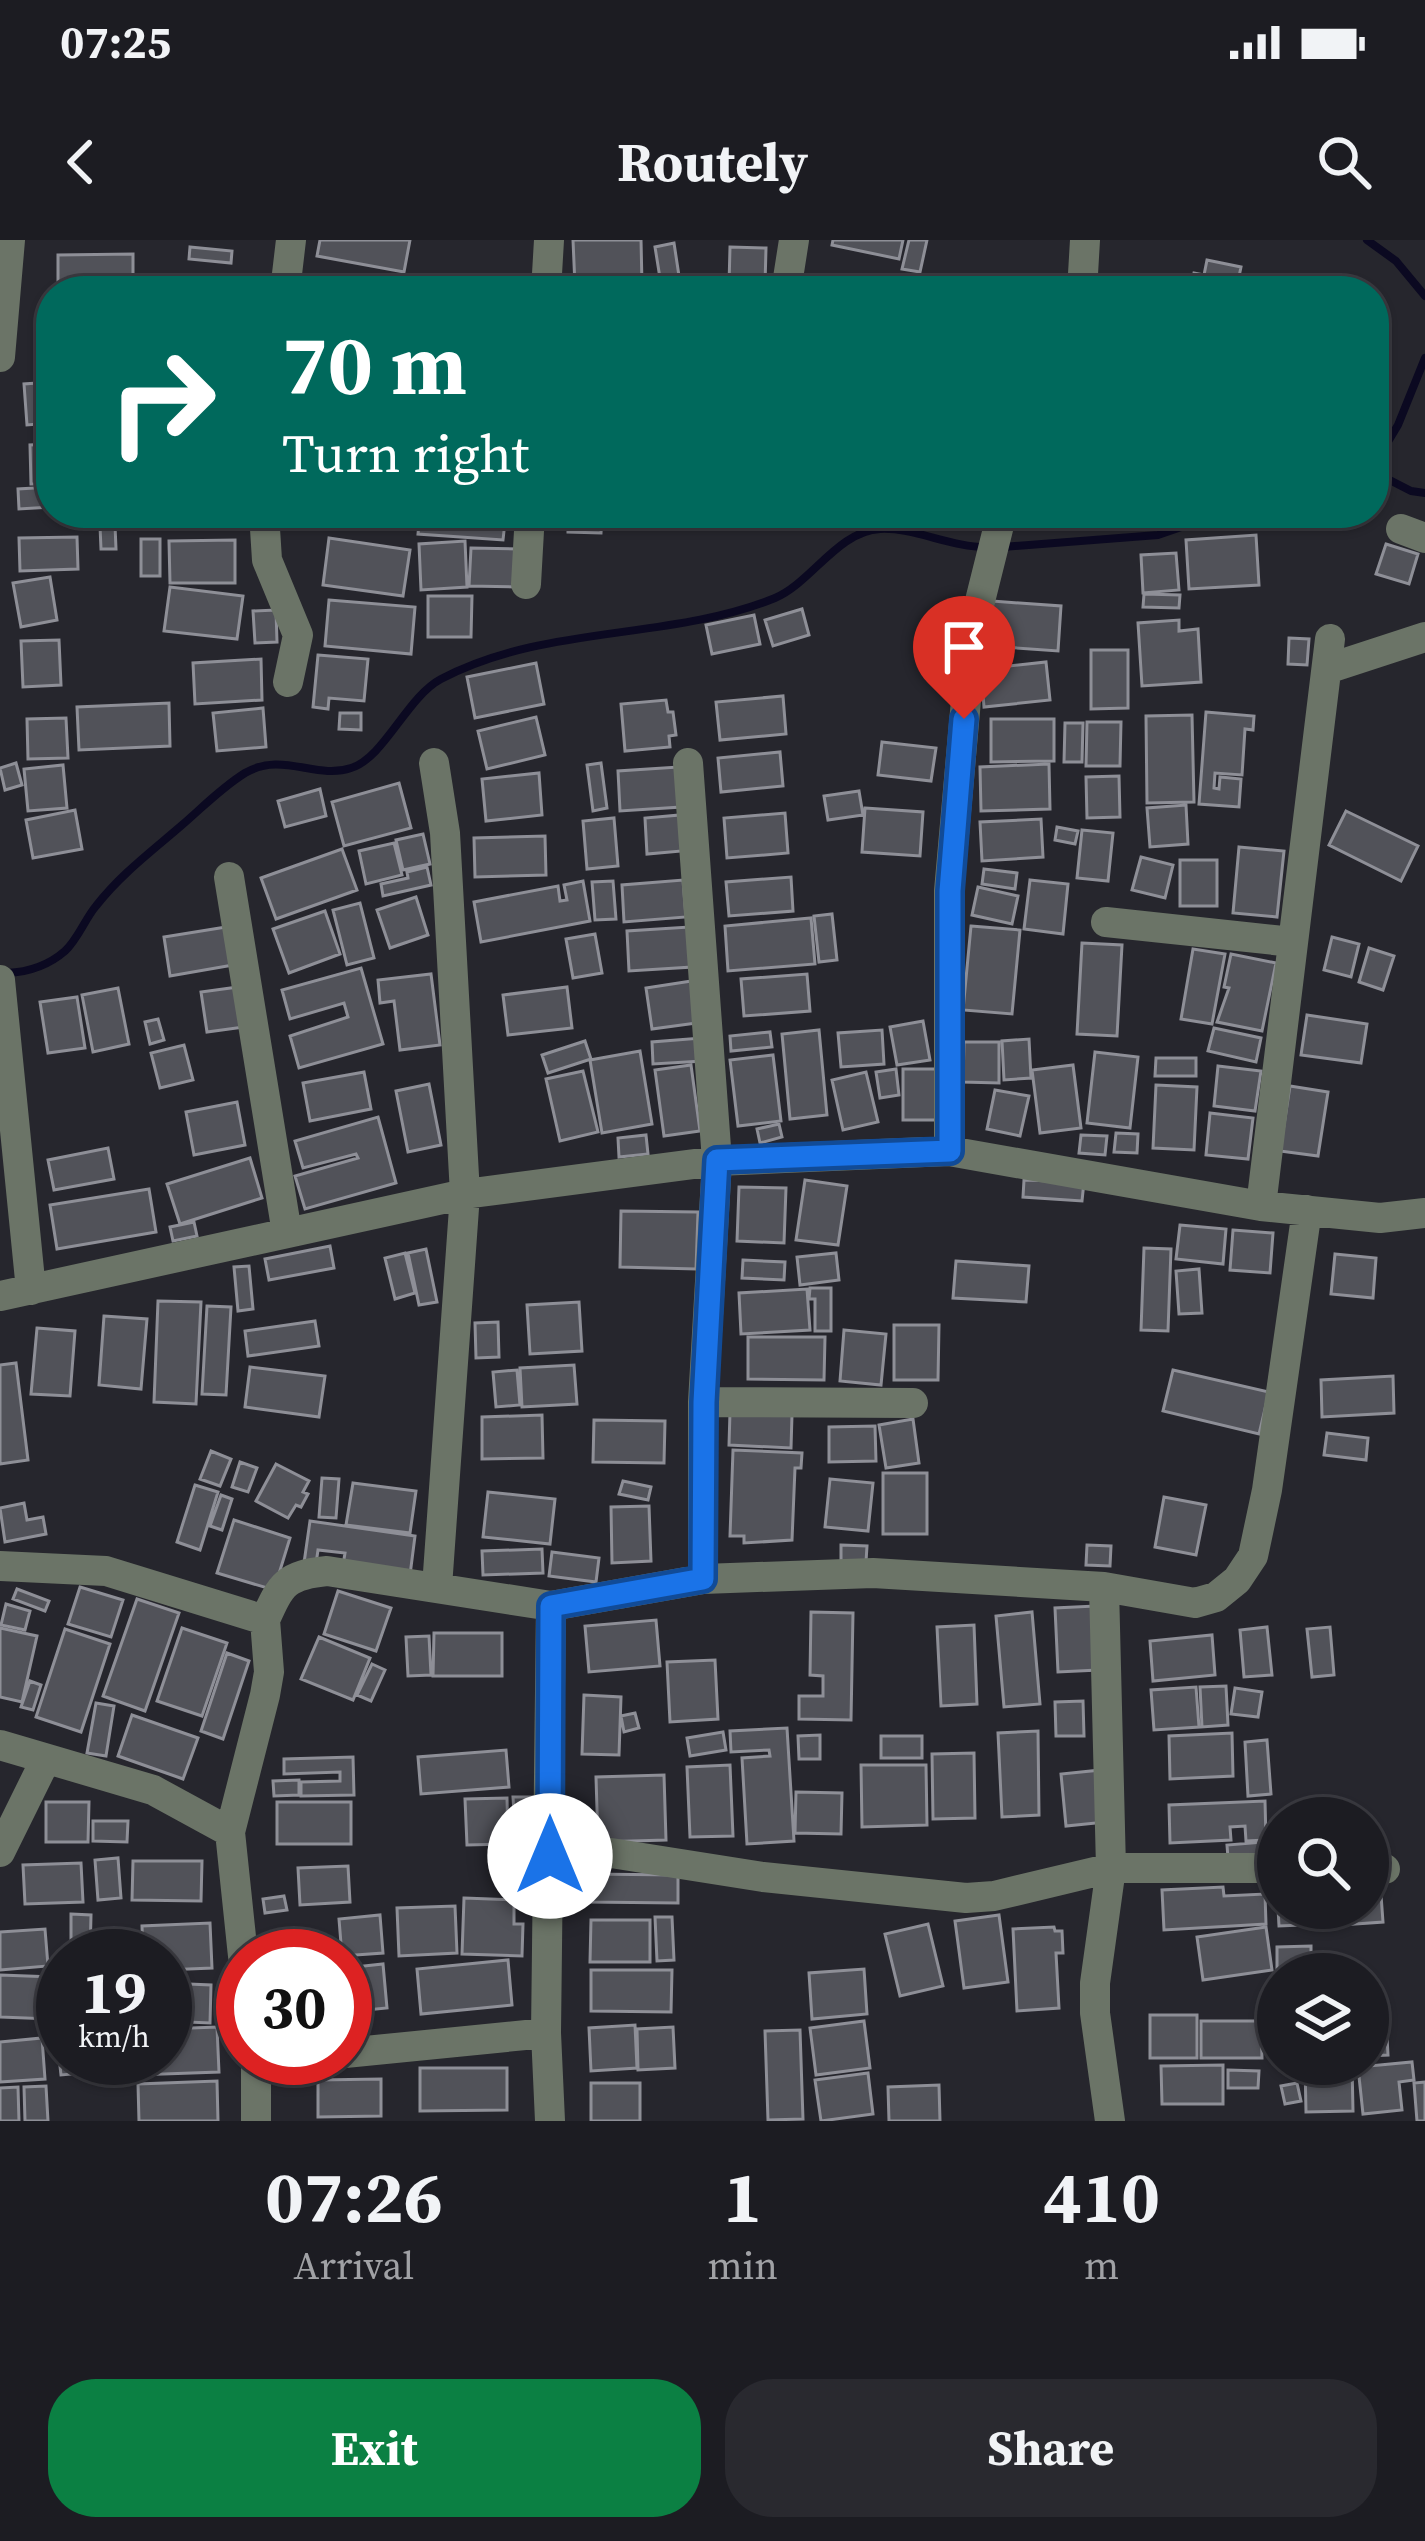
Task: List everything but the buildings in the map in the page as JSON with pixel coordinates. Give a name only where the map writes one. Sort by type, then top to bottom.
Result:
[{"type":"street","points":[[0,357],[10,240]]},
{"type":"street","points":[[287,276],[291,240]]},
{"type":"street","points":[[547,276],[549,240]]},
{"type":"street","points":[[789,276],[794,240]]},
{"type":"street","points":[[1083,276],[1085,240]]},
{"type":"street","points":[[265,528],[267,560],[298,635],[288,682]]},
{"type":"street","points":[[526,584],[529,528]]},
{"type":"street","points":[[950,1151],[950,891],[972,633],[998,528]]},
{"type":"street","points":[[1261,1206],[1328,654],[1425,637]]},
{"type":"street","points":[[434,763],[445,832],[465,1194],[437,1588]]},
{"type":"street","points":[[688,763],[717,1160],[704,1402],[703,1579]]},
{"type":"street","points":[[230,878],[287,1233]]},
{"type":"street","points":[[1106,922],[1293,942]]},
{"type":"street","points":[[0,980],[32,1290]]},
{"type":"street","points":[[0,1296],[465,1194],[717,1160],[950,1151],[1261,1206],[1380,1217],[1425,1213]]},
{"type":"street","points":[[240,1929],[230,1832],[269,1672],[265,1621],[278,1591],[297,1574],[327,1571],[551,1606],[703,1579],[873,1573],[1104,1587],[1195,1603],[1216,1597],[1237,1580],[1253,1556],[1267,1490],[1307,1210]]},
{"type":"street","points":[[704,1402],[913,1403]]},
{"type":"street","points":[[0,1566],[106,1571],[265,1621]]},
{"type":"street","points":[[1104,1587],[1111,1868],[1095,2013],[1111,2121]]},
{"type":"street","points":[[550,2121],[546,2032],[551,1606]]},
{"type":"street","points":[[0,1745],[153,1790],[230,1832]]},
{"type":"street","points":[[0,1852],[45,1761]]},
{"type":"street","points":[[550,1856],[611,1853],[763,1877],[966,1898],[994,1896],[1111,1868],[1257,1868]]},
{"type":"street","points":[[372,2050],[546,2032]]},
{"type":"street","points":[[256,2085],[256,2121]]},
{"type":"waterway","points":[[1367,240],[1396,261],[1425,296]]},
{"type":"waterway","points":[[1389,440],[1425,358]]},
{"type":"waterway","points":[[1389,480],[1425,493]]},
{"type":"waterway","points":[[1003,547],[1158,535],[1178,528]]},
{"type":"waterway","points":[[7,973],[38,967],[65,951],[92,911],[137,863],[245,773],[272,765],[325,771],[351,768],[374,752],[429,688],[481,661],[522,649],[734,612],[788,591],[838,548],[865,532],[893,529],[988,547]]},
{"type":"route","points":[[550,1856],[551,1606],[703,1579],[704,1402],[717,1160],[950,1151],[950,891],[964,719]]}]
